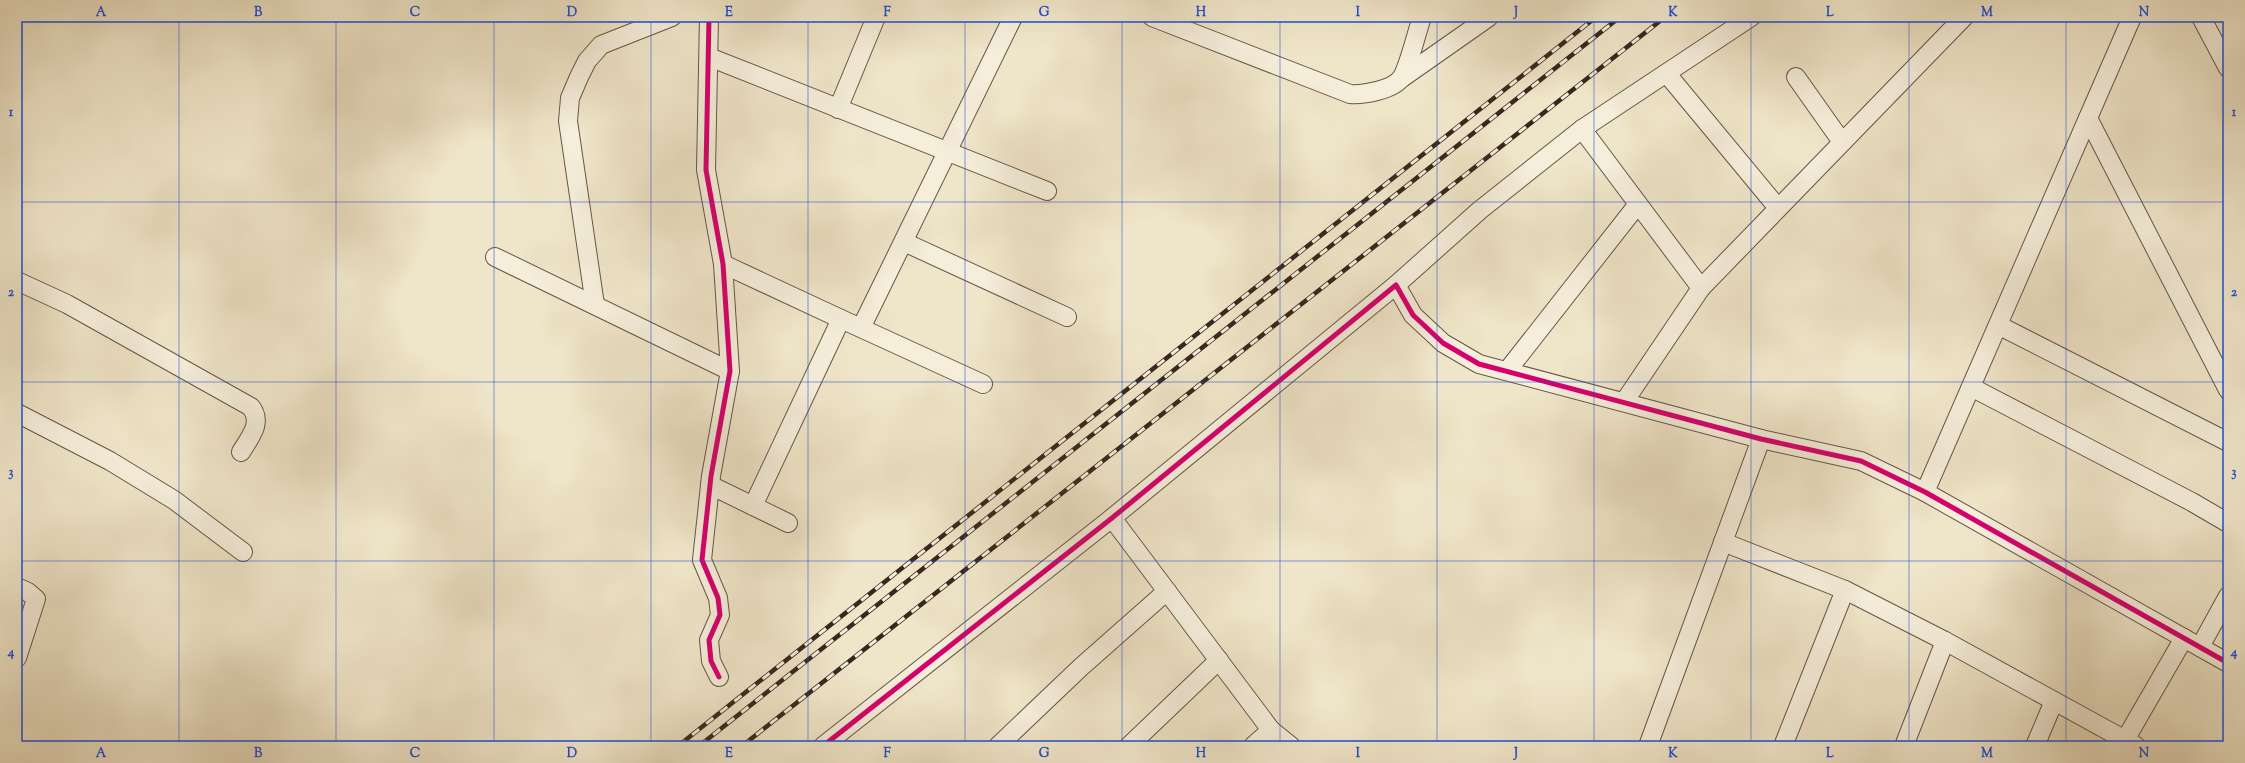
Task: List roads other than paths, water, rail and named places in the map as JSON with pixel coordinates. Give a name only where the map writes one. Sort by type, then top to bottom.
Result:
[{"type":"street","points":[[595,305],[568,121],[570,98],[587,61],[601,45],[672,17]]},
{"type":"street","points":[[709,17],[706,170],[723,264],[730,371],[710,485],[702,560],[718,598],[720,615],[709,640],[711,661],[719,677]]},
{"type":"street","points":[[838,109],[876,17]]},
{"type":"street","points":[[860,328],[904,242],[946,152],[1013,17]]},
{"type":"street","points":[[1152,17],[1350,94],[1373,92],[1388,86],[1402,78],[1489,17]]},
{"type":"street","points":[[1402,78],[1422,17]]},
{"type":"street","points":[[823,746],[1112,518],[1396,284],[1480,210],[1582,129],[1751,17]]},
{"type":"street","points":[[1624,402],[1701,288],[1964,17]]},
{"type":"street","points":[[1925,492],[2132,17]]},
{"type":"street","points":[[2201,17],[2228,68]]},
{"type":"street","points":[[709,58],[1047,192]]},
{"type":"street","points":[[1667,74],[1778,208]]},
{"type":"street","points":[[1796,77],[1842,142]]},
{"type":"street","points":[[2088,118],[2228,390]]},
{"type":"street","points":[[1582,129],[1701,288]]},
{"type":"street","points":[[1507,371],[1638,204]]},
{"type":"street","points":[[904,242],[1067,317]]},
{"type":"street","points":[[495,257],[730,371]]},
{"type":"street","points":[[723,264],[983,384]]},
{"type":"street","points":[[17,281],[68,304],[250,407],[256,414],[257,426],[241,452]]},
{"type":"street","points":[[1396,284],[1413,315],[1443,343],[1479,364],[1761,439],[1861,462],[1925,492],[2228,663]]},
{"type":"street","points":[[753,506],[841,319]]},
{"type":"street","points":[[1998,325],[2228,442]]},
{"type":"street","points":[[1971,387],[2192,502],[2228,523]]},
{"type":"street","points":[[17,413],[110,461],[174,500],[243,552]]},
{"type":"street","points":[[1648,746],[1761,439]]},
{"type":"street","points":[[710,485],[788,523]]},
{"type":"street","points":[[1112,518],[1271,730],[1291,746]]},
{"type":"street","points":[[1723,542],[1845,590],[1945,641],[2130,743],[2184,638]]},
{"type":"street","points":[[17,587],[28,592],[36,599],[17,658]]},
{"type":"street","points":[[998,746],[1081,667],[1167,590]]},
{"type":"street","points":[[1783,746],[1845,590]]},
{"type":"street","points":[[2200,647],[2228,596]]},
{"type":"street","points":[[1904,746],[1945,641]]},
{"type":"street","points":[[1129,746],[1219,660]]},
{"type":"street","points":[[2035,746],[2054,701]]},
{"type":"street","points":[[1253,746],[1271,730]]},
{"type":"railway","points":[[678,746],[1596,17]]},
{"type":"railway","points":[[699,746],[1620,17]]},
{"type":"railway","points":[[742,746],[1665,17]]}]
